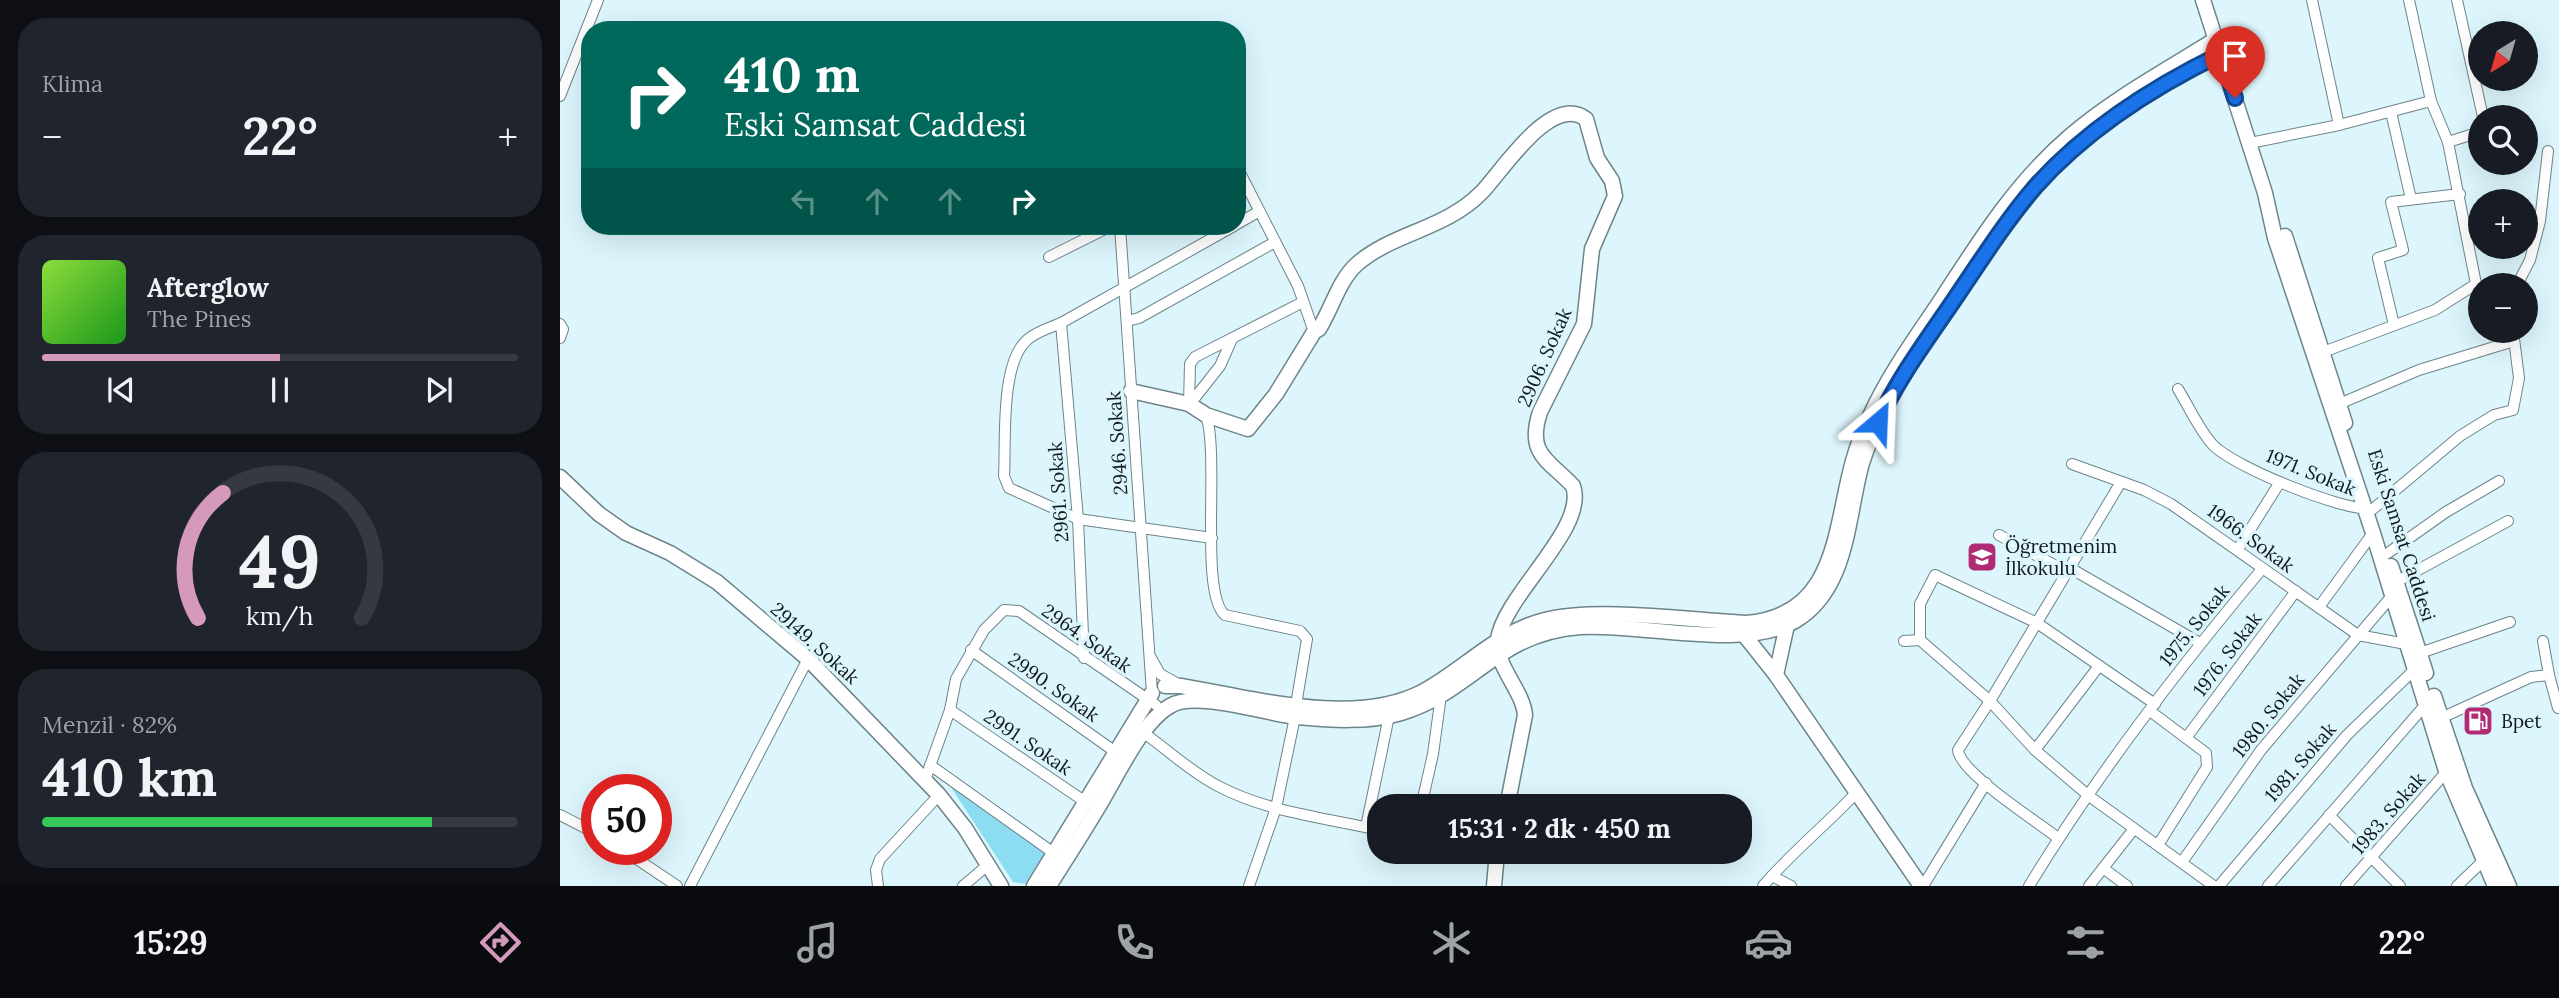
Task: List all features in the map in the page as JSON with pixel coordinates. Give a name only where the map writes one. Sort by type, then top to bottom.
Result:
[{"type":"street","points":[[590,21],[598,0]]},
{"type":"street","name":"Eski Samsat Caddesi","points":[[2203,0],[2250,143],[2275,238],[2369,510],[2388,553],[2441,718],[2451,766],[2509,886]]},
{"type":"street","points":[[2312,0],[2339,125]]},
{"type":"street","points":[[2323,352],[2435,310],[2476,284],[2448,142],[2431,101],[2409,0]]},
{"type":"street","points":[[2457,0],[2480,105]]},
{"type":"street","points":[[1738,628],[1782,614],[1802,602],[1819,583],[1829,562],[1852,462],[1879,397],[1987,230],[2025,180],[2091,119],[2216,39]]},
{"type":"street","points":[[560,96],[581,43]]},
{"type":"street","points":[[1034,886],[1117,753],[1158,694],[1181,685],[1296,711],[1366,707],[1400,701],[1440,682],[1498,646],[1584,621],[1738,628],[1762,633],[1787,625],[1812,608],[1833,577],[1865,454],[1899,382],[2019,207],[2052,169],[2098,129],[2167,84],[2221,54]]},
{"type":"street","points":[[2250,143],[2339,125],[2431,101]]},
{"type":"street","points":[[2391,112],[2412,199]]},
{"type":"street","name":"2906. Sokak","points":[[1131,391],[1189,404],[1206,415],[1242,429],[1252,426],[1314,332],[1319,329],[1355,266],[1376,250],[1459,213],[1491,183],[1537,129],[1570,114],[1586,119],[1597,158],[1612,181],[1615,196],[1592,249],[1584,324],[1540,412],[1536,428],[1541,456],[1571,483],[1576,500],[1572,514],[1518,598],[1498,646]]},
{"type":"street","points":[[2448,142],[2468,136]]},
{"type":"street","points":[[2523,273],[2530,260],[2540,221],[2548,152]]},
{"type":"street","points":[[1246,186],[1275,242],[1314,332]]},
{"type":"street","name":"Eski Samsat Caddesi","points":[[2265,193],[2284,235],[2323,352],[2406,644],[2483,861],[2496,886]]},
{"type":"street","points":[[2393,325],[2378,258],[2403,250],[2391,202],[2460,194]]},
{"type":"street","points":[[1246,219],[1258,212]]},
{"type":"street","points":[[1049,257],[1093,235]]},
{"type":"street","name":"2946. Sokak","points":[[1121,235],[1139,528],[1150,658],[1158,694]]},
{"type":"street","points":[[1212,538],[1079,519],[1015,492],[1005,483],[1004,477],[1013,359],[1025,342],[1035,334],[1061,323],[1218,235]]},
{"type":"street","points":[[1127,321],[1139,318],[1275,242]]},
{"type":"street","points":[[1189,404],[1191,361],[1303,302]]},
{"type":"street","name":"2961. Sokak","points":[[1061,323],[1079,519],[1084,658]]},
{"type":"street","points":[[560,324],[563,329],[560,338]]},
{"type":"street","points":[[1189,404],[1220,366],[1232,339]]},
{"type":"street","points":[[2339,404],[2418,370],[2493,343]]},
{"type":"street","name":"1971. Sokak","points":[[2178,389],[2214,446],[2280,482],[2341,506],[2369,510],[2460,436],[2494,415],[2513,410],[2519,378],[2514,343]]},
{"type":"street","points":[[1206,415],[1210,445],[1212,565],[1221,612],[1300,631],[1306,636],[1296,711],[1276,807],[1249,886]]},
{"type":"street","name":"1966. Sokak","points":[[2072,464],[2171,504],[2358,635],[2406,644]]},
{"type":"street","name":"29149. Sokak","points":[[560,477],[599,514],[626,533],[670,553],[717,582],[808,660],[939,795],[989,864],[1001,886]]},
{"type":"street","points":[[2388,553],[2446,512],[2499,481]]},
{"type":"street","points":[[2059,838],[1986,783],[1960,760],[1958,750],[2120,482]]},
{"type":"street","points":[[2238,549],[2280,482]]},
{"type":"street","points":[[2396,582],[2508,521]]},
{"type":"street","points":[[2319,607],[2373,533]]},
{"type":"street","points":[[1999,534],[2200,643]]},
{"type":"street","name":"1975. Sokak","points":[[2029,886],[2059,838],[2200,643],[2262,569]]},
{"type":"street","points":[[1920,640],[1920,604],[1936,575],[2037,623],[2153,707],[2186,738],[2206,752],[2207,767],[2158,845]]},
{"type":"street","name":"1976. Sokak","points":[[2186,738],[2296,592]]},
{"type":"street","name":"1980. Sokak","points":[[2182,862],[2260,750],[2391,597]]},
{"type":"street","name":"2964. Sokak","points":[[925,780],[950,710],[956,679],[971,650],[999,612],[1014,609],[1084,658],[1158,694]]},
{"type":"street","points":[[2420,653],[2510,622]]},
{"type":"street","points":[[1776,675],[1787,625]]},
{"type":"street","points":[[1738,628],[1776,675],[1922,886],[1986,783]]},
{"type":"street","points":[[1904,641],[1920,640],[1990,701],[2035,750],[2089,796],[2133,830],[2217,886]]},
{"type":"street","points":[[2543,641],[2558,708]]},
{"type":"street","points":[[1158,694],[1180,701],[1367,719],[1389,716],[1414,709],[1441,695],[1498,646]]},
{"type":"street","points":[[1498,646],[1523,704],[1525,715],[1510,794]]},
{"type":"street","name":"2990. Sokak","points":[[971,650],[1117,753]]},
{"type":"street","points":[[1049,886],[1144,733],[1158,694],[1150,658]]},
{"type":"street","points":[[690,886],[808,660]]},
{"type":"street","points":[[2035,750],[2099,666]]},
{"type":"street","name":"1981. Sokak","points":[[2217,886],[2347,735],[2415,669]]},
{"type":"street","points":[[2441,718],[2531,677],[2549,675]]},
{"type":"street","points":[[1424,794],[1433,754],[1441,695]]},
{"type":"street","points":[[2268,886],[2427,703]]},
{"type":"street","name":"2991. Sokak","points":[[950,710],[1087,803]]},
{"type":"street","points":[[1144,733],[1208,781],[1232,793],[1276,807],[1366,827],[1389,716]]},
{"type":"street","points":[[930,765],[1055,854]]},
{"type":"street","name":"1983. Sokak","points":[[2346,886],[2451,766]]},
{"type":"street","points":[[1763,886],[1784,860],[1819,833],[1857,792]]},
{"type":"street","points":[[878,886],[876,870],[880,859],[939,795]]},
{"type":"street","points":[[560,815],[581,826]]},
{"type":"street","points":[[2329,815],[2400,886]]},
{"type":"street","points":[[2089,886],[2133,830]]},
{"type":"street","points":[[2457,886],[2483,861]]},
{"type":"street","points":[[963,886],[989,864]]},
{"type":"street","points":[[1494,886],[1496,864]]},
{"type":"street","points":[[646,865],[677,886]]},
{"type":"street","points":[[2103,868],[2127,886]]},
{"type":"street","points":[[2193,886],[2198,875]]},
{"type":"street","points":[[1772,876],[1791,886]]},
{"type":"shaded area","points":[[951,784],[1045,852],[1025,884],[1013,882]]},
{"type":"place","name":"Öğretmenim İlkokulu","points":[[1982,557]]},
{"type":"place","name":"Bpet","points":[[2478,721]]},
{"type":"route","points":[[1878,422],[1899,382],[1997,237],[2019,207],[2060,161],[2098,129],[2147,96],[2221,54],[2235,98]]}]
